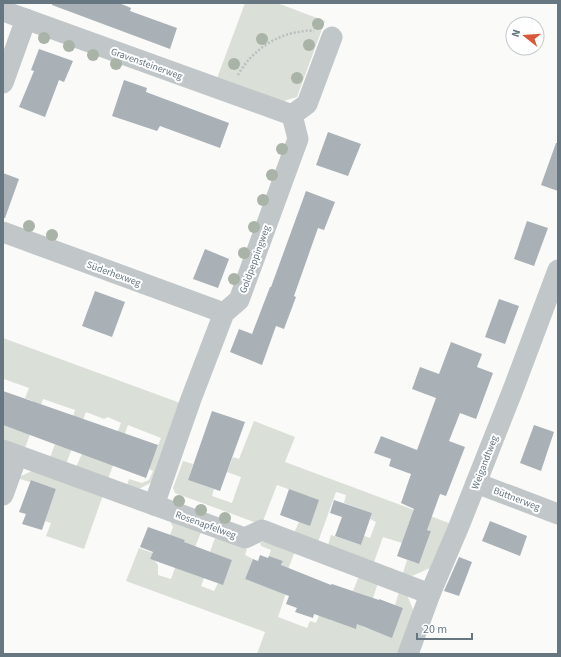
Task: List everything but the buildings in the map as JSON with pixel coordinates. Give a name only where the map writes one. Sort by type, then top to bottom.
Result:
[{"type":"street","name":"Gravensteinerweg","points":[[3,11],[292,115]]},
{"type":"street","points":[[3,83],[26,19]]},
{"type":"street","points":[[292,115],[306,104],[332,37]]},
{"type":"street","name":"Goldpeppingweg","points":[[154,505],[191,399],[224,313],[238,300],[298,139],[292,115]]},
{"type":"street","name":"Süderhexweg","points":[[3,232],[224,313]]},
{"type":"street","name":"Weigandtweg","points":[[408,654],[430,594],[476,483],[558,270]]},
{"type":"street","points":[[3,495],[10,453]]},
{"type":"street","name":"Rosenapfelweg","points":[[10,453],[245,538],[262,530],[430,594]]},
{"type":"street","name":"Büttnerweg","points":[[476,483],[558,514]]},
{"type":"path","points":[[229,93],[242,68],[267,43],[288,33],[310,30],[332,37]]},
{"type":"shaded area","points":[[245,3],[277,3],[325,21],[297,97],[277,103],[216,81]]},
{"type":"shaded area","points":[[3,338],[183,404],[154,481],[137,490],[127,486],[129,479],[142,483],[149,480],[153,471],[149,469],[161,438],[128,425],[108,479],[76,467],[82,454],[106,463],[121,423],[108,417],[104,419],[86,412],[66,464],[50,458],[55,444],[64,447],[75,410],[43,399],[25,448],[3,441],[3,425],[22,432],[33,401],[25,398],[29,388],[4,379],[3,381]]},
{"type":"shaded area","points":[[254,421],[295,437],[285,462],[449,523],[430,568],[412,576],[403,573],[407,560],[419,564],[431,531],[409,523],[402,543],[383,537],[374,562],[328,545],[331,535],[361,545],[364,536],[370,538],[376,522],[370,519],[372,513],[344,503],[346,495],[336,492],[318,542],[294,533],[299,522],[318,500],[277,485],[263,521],[257,523],[175,493],[173,488],[183,461],[193,464],[188,480],[214,489],[212,496],[232,503],[241,477],[227,472],[233,457],[239,459]]},
{"type":"shaded area","points":[[34,470],[103,495],[84,549],[46,536],[51,523],[45,521],[56,489],[31,480],[30,482],[17,478]]},
{"type":"shaded area","points":[[170,521],[201,532],[188,565],[204,578],[201,586],[214,591],[218,583],[223,584],[232,560],[210,552],[215,538],[247,549],[245,555],[253,559],[245,579],[272,589],[283,561],[269,556],[271,550],[261,546],[260,543],[265,541],[295,551],[281,588],[287,590],[278,617],[307,628],[310,621],[316,623],[324,603],[334,606],[330,620],[356,628],[367,596],[353,591],[359,576],[378,583],[363,627],[392,637],[403,608],[395,605],[399,592],[407,595],[414,612],[399,654],[257,654],[265,632],[126,581],[139,548],[153,553],[150,559],[155,561],[158,565],[158,575],[171,579],[185,540],[170,535],[173,527]]}]
